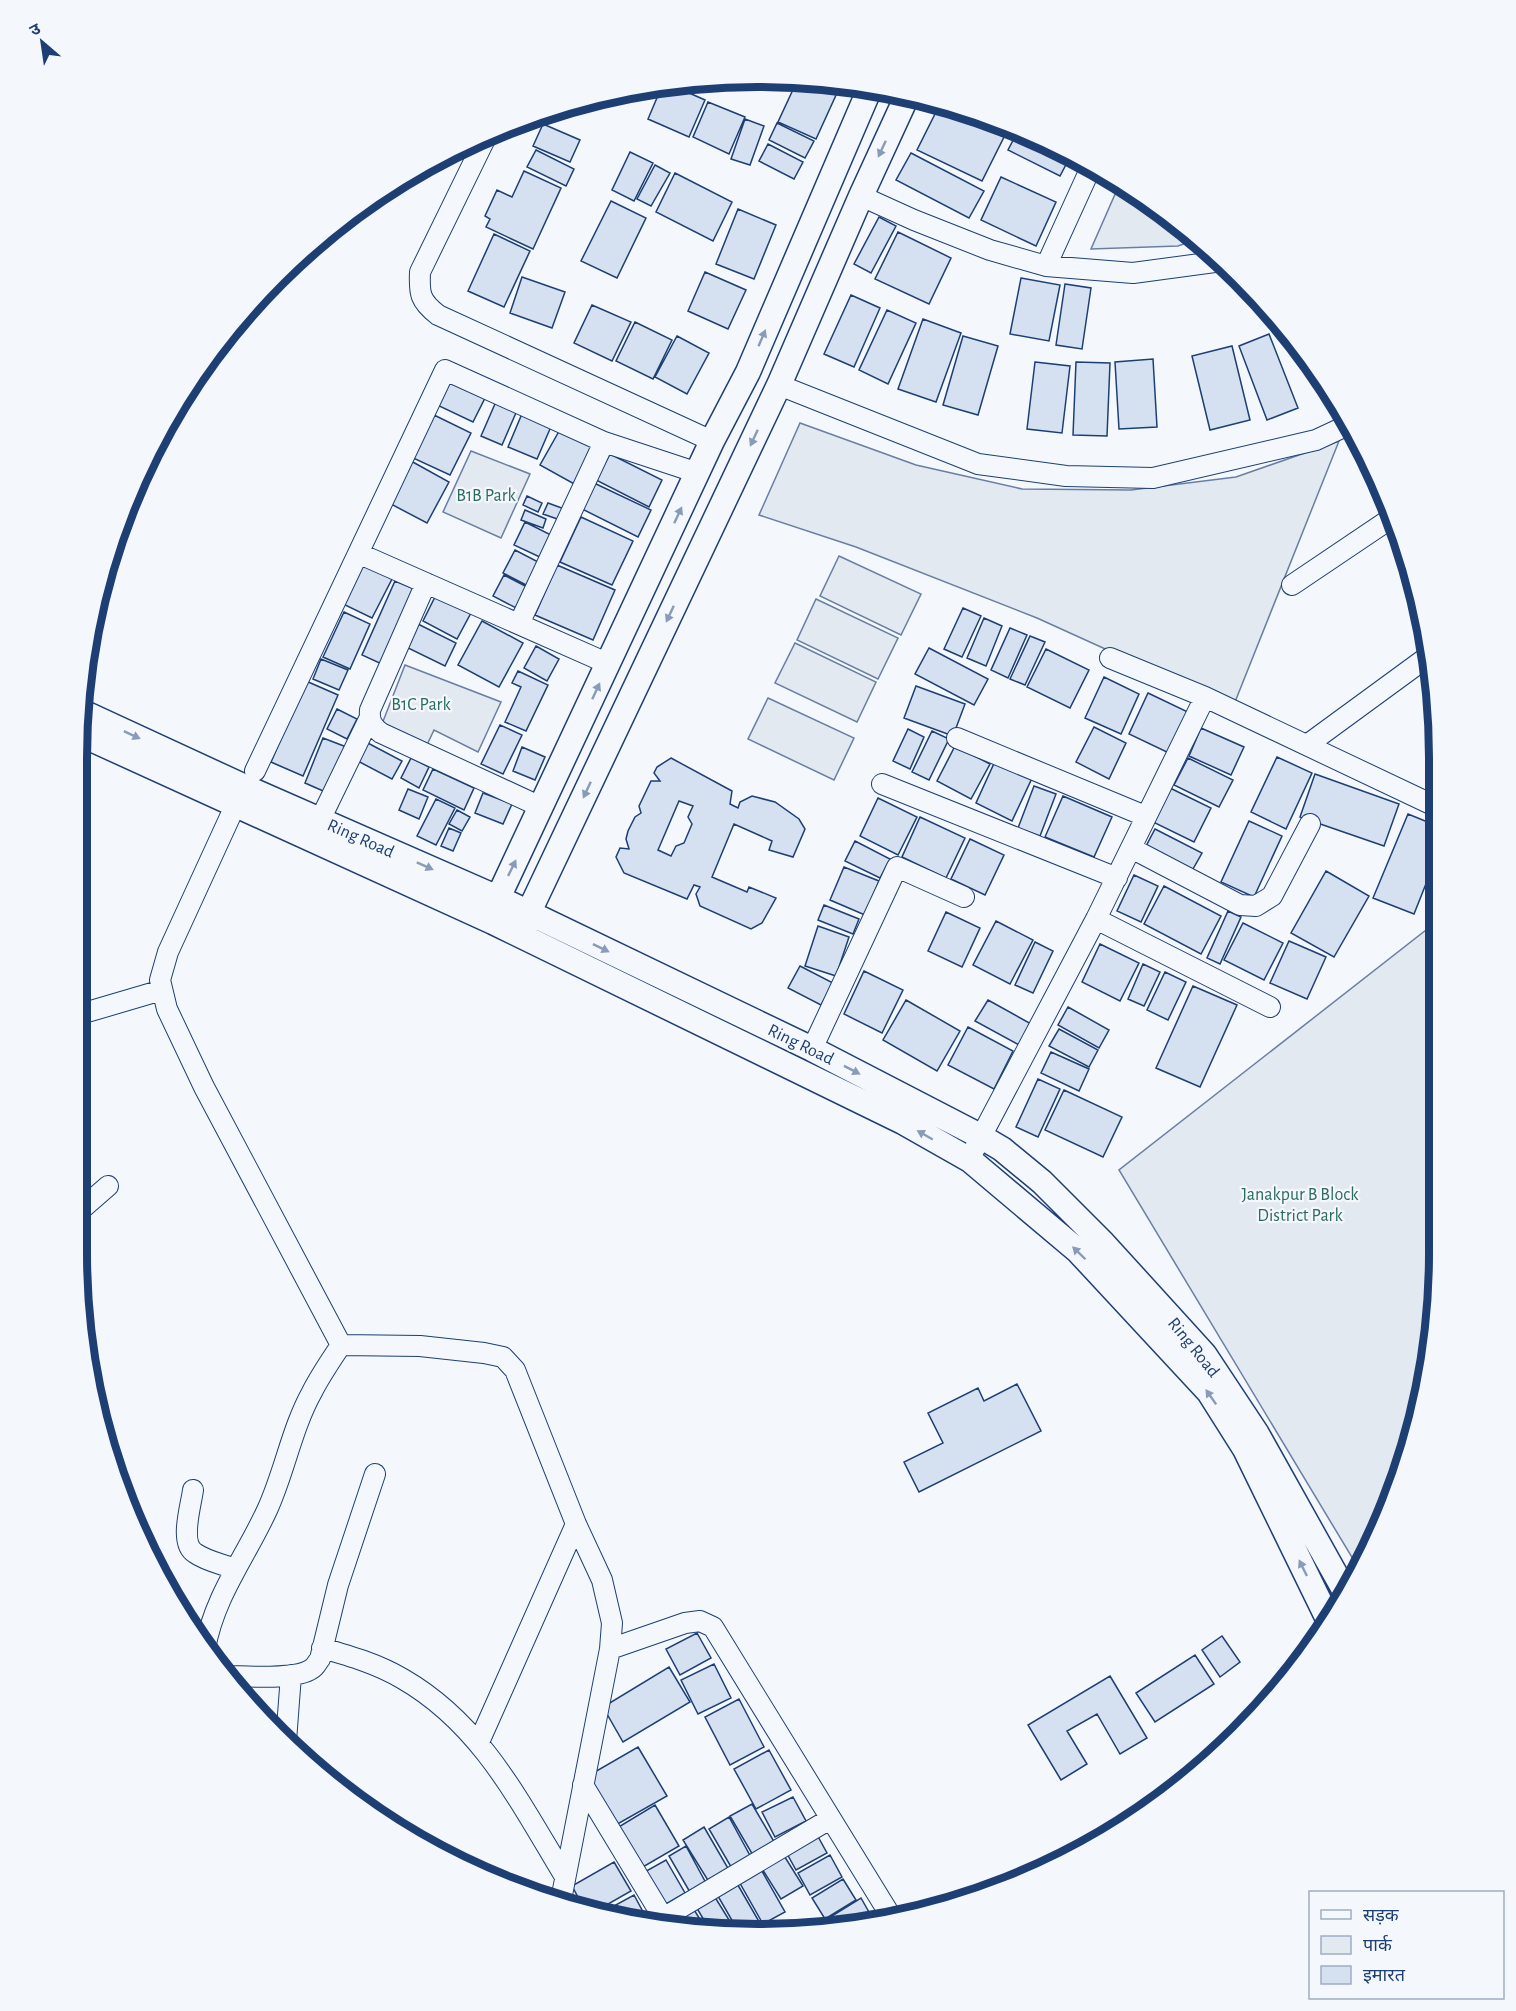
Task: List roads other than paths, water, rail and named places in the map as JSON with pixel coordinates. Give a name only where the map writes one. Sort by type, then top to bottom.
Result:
[{"type":"street","points":[[493,922],[498,898],[712,441],[748,372],[866,96]]},
{"type":"street","points":[[523,937],[528,914],[779,385],[904,103]]},
{"type":"street","points":[[481,147],[420,272],[419,290],[425,305],[438,315],[712,441]]},
{"type":"street","points":[[1046,266],[1088,174]]},
{"type":"street","points":[[861,196],[990,250],[1046,266],[1133,273],[1209,263]]},
{"type":"street","points":[[341,1345],[204,1087],[166,1009],[160,980],[168,952],[243,787],[360,554],[445,370],[604,442],[698,473]]},
{"type":"street","points":[[779,385],[978,464],[1066,477],[1153,478],[1316,441],[1342,428]]},
{"type":"street","points":[[519,624],[604,442]]},
{"type":"street","points":[[1292,585],[1386,522]]},
{"type":"street","points":[[360,554],[609,664]]},
{"type":"street","points":[[320,820],[369,719],[370,710],[426,583]]},
{"type":"street","points":[[1110,658],[1205,698],[1429,803]]},
{"type":"street","points":[[1307,746],[1422,661]]},
{"type":"street","points":[[969,1160],[1117,878],[1145,816],[1205,698]]},
{"type":"street","name":"Ring Road","points":[[88,715],[243,787],[498,898],[812,1049],[1002,1149],[1042,1182],[1103,1243],[1204,1354],[1252,1443],[1341,1585]]},
{"type":"street","points":[[369,719],[381,733],[541,807]]},
{"type":"street","name":"Ring Road","points":[[87,736],[243,787],[493,922],[903,1122],[969,1160],[1078,1251],[1209,1392],[1252,1443],[1325,1612]]},
{"type":"street","points":[[957,738],[1145,816]]},
{"type":"street","points":[[882,784],[1117,878]]},
{"type":"street","points":[[1131,848],[1240,905],[1256,906],[1272,896],[1310,825]]},
{"type":"street","points":[[812,1049],[897,867],[964,897]]},
{"type":"street","points":[[1096,919],[1270,1007]]},
{"type":"street","points":[[87,1012],[162,990]]},
{"type":"street","points":[[87,1204],[108,1186]]},
{"type":"street","points":[[341,1345],[420,1346],[503,1357],[515,1370],[576,1524],[602,1580],[612,1623],[610,1649],[562,1894]]},
{"type":"street","points":[[208,1637],[220,1598],[253,1540],[270,1504],[288,1450],[311,1393],[341,1345]]},
{"type":"street","points":[[238,1676],[291,1675],[314,1668],[320,1659],[338,1585],[375,1474]]},
{"type":"street","points":[[194,1490],[186,1539],[190,1548],[195,1553],[235,1569]]},
{"type":"street","points":[[479,1742],[576,1524]]},
{"type":"street","points":[[610,1649],[686,1623],[700,1621],[713,1628],[888,1911]]},
{"type":"street","points":[[322,1648],[364,1660],[403,1679],[450,1711],[479,1742],[508,1783],[564,1875]]},
{"type":"street","points":[[287,1730],[291,1675]]},
{"type":"street","points":[[583,1785],[662,1917]]},
{"type":"street","points":[[670,1918],[830,1819]]},
{"type":"park label","name":"B1B Park","points":[[486,495]]},
{"type":"park label","name":"B1C Park","points":[[421,704]]},
{"type":"park label","name":"Janakpur B Block District Park","points":[[1300,1204]]}]
